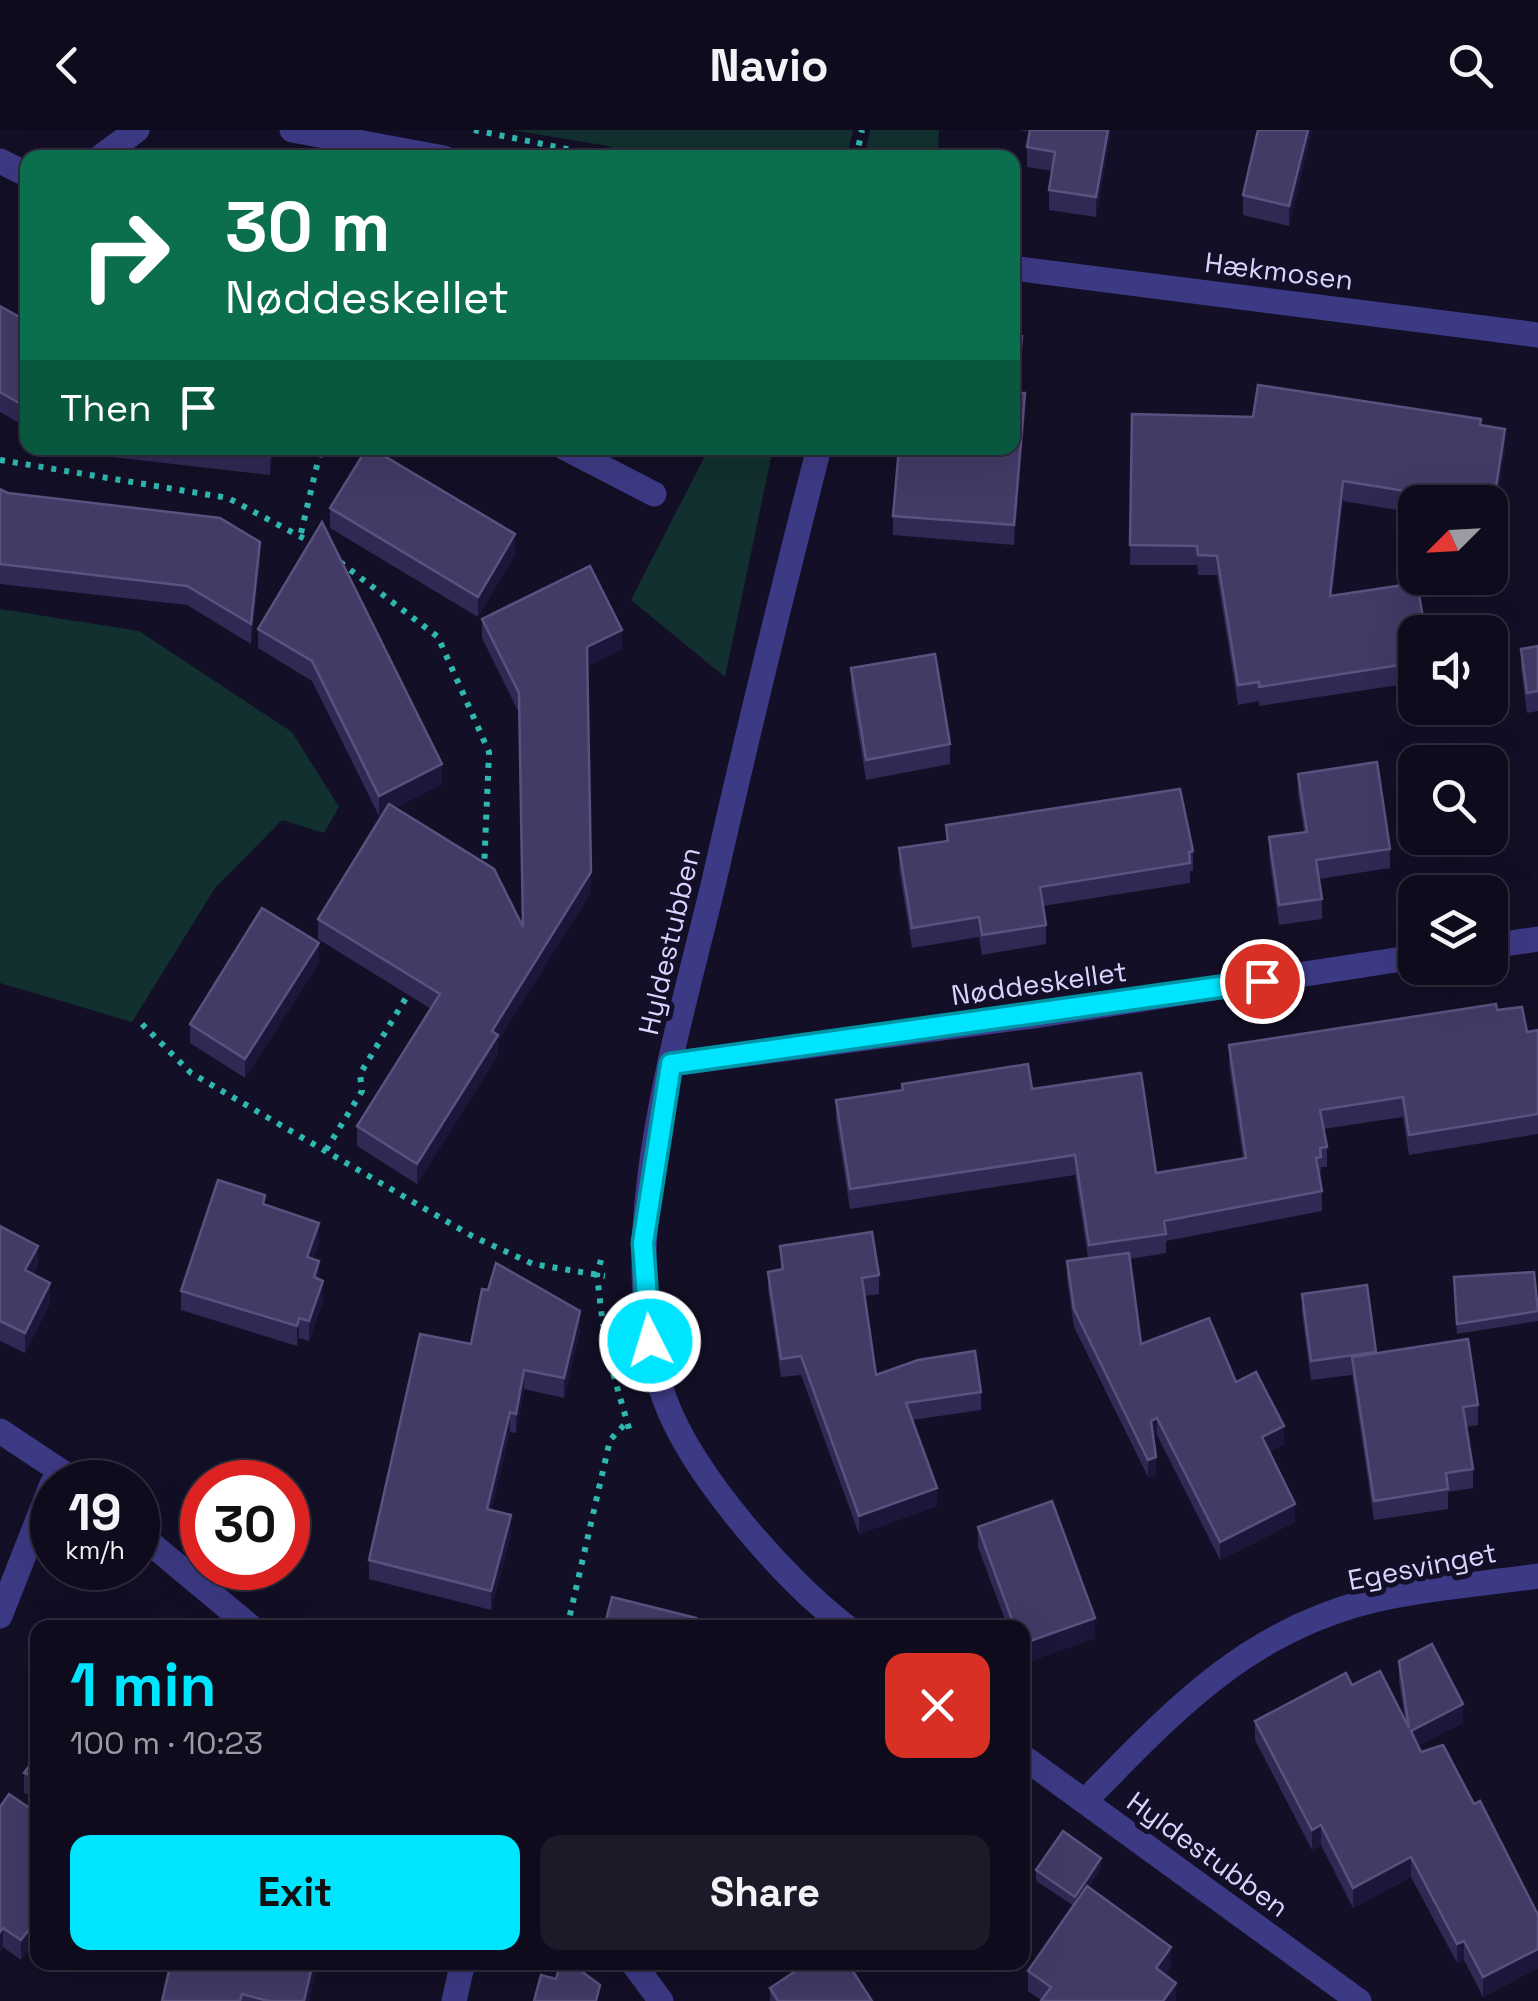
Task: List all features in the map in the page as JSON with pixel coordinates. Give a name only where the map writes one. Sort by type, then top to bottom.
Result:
[{"type":"street","points":[[109,150],[137,130]]},
{"type":"street","points":[[292,130],[401,150]]},
{"type":"street","name":"Hækmosen","points":[[1020,269],[1538,335]]},
{"type":"street","points":[[579,455],[654,494]]},
{"type":"street","name":"Hyldestubben","points":[[817,455],[671,1064],[643,1243],[648,1328],[665,1400],[693,1456],[737,1515],[837,1620]]},
{"type":"street","points":[[1508,943],[1538,939]]},
{"type":"street","name":"Nøddeskellet","points":[[671,1064],[1398,960]]},
{"type":"street","points":[[0,1431],[36,1460]]},
{"type":"street","points":[[0,1616],[30,1548]]},
{"type":"street","points":[[160,1551],[242,1620]]},
{"type":"street","name":"Egesvinget","points":[[1085,1801],[1190,1694],[1272,1638],[1370,1601],[1538,1576]]},
{"type":"street","name":"Hyldestubben","points":[[1030,1762],[1359,2001]]},
{"type":"street","points":[[454,2001],[461,1970]]},
{"type":"street","points":[[638,1970],[662,2001]]},
{"type":"path","points":[[473,130],[572,150]]},
{"type":"path","points":[[300,533],[319,455]]},
{"type":"path","points":[[0,460],[228,498],[300,533],[438,637],[489,752],[486,866],[476,882]]},
{"type":"path","points":[[326,1150],[362,1091],[360,1074],[418,978]]},
{"type":"path","points":[[142,1024],[191,1073],[472,1236],[532,1264],[645,1282]]},
{"type":"path","points":[[569,1620],[610,1440],[626,1424]]},
{"type":"green space","points":[[512,130],[853,130],[849,150],[617,150]]},
{"type":"green space","points":[[870,130],[939,130],[938,150],[866,150]]},
{"type":"green space","points":[[705,455],[772,455],[725,677],[631,600]]},
{"type":"green space","points":[[0,609],[139,631],[292,732],[339,807],[324,833],[282,820],[215,888],[132,1022],[0,983]]},
{"type":"building","points":[[1030,130],[1108,130],[1096,197],[1049,190],[1055,152],[1027,147]]},
{"type":"building","points":[[1258,130],[1308,130],[1289,206],[1243,195]]},
{"type":"building","points":[[0,306],[20,317],[20,403],[0,392]]},
{"type":"building","points":[[1258,385],[1481,419],[1480,425],[1505,429],[1496,485],[1398,485],[1398,490],[1343,481],[1330,596],[1398,586],[1398,595],[1419,595],[1423,615],[1398,615],[1398,665],[1259,687],[1259,682],[1238,685],[1217,556],[1198,555],[1197,546],[1130,545],[1132,414],[1253,417]]},
{"type":"building","points":[[1020,393],[1025,393],[1020,453]]},
{"type":"building","points":[[363,455],[383,455],[515,534],[478,597],[330,508]]},
{"type":"building","points":[[898,455],[1020,455],[1014,525],[893,516]]},
{"type":"building","points":[[0,489],[220,518],[260,542],[251,624],[187,586],[0,564]]},
{"type":"building","points":[[322,522],[442,764],[379,796],[312,661],[258,629]]},
{"type":"building","points":[[590,566],[622,630],[587,647],[591,872],[492,1031],[498,1035],[417,1164],[357,1126],[440,994],[318,919],[389,804],[494,869],[523,927],[519,693],[482,619]]},
{"type":"building","points":[[1538,646],[1538,691],[1527,693],[1521,649]]},
{"type":"building","points":[[935,654],[950,744],[866,760],[851,668]]},
{"type":"building","points":[[1377,762],[1390,849],[1316,860],[1322,899],[1279,905],[1269,837],[1307,832],[1298,774]]},
{"type":"building","points":[[1180,789],[1193,851],[1189,852],[1190,863],[1040,887],[1046,925],[982,935],[979,917],[912,928],[899,848],[948,841],[946,825]]},
{"type":"building","points":[[262,908],[319,943],[245,1059],[190,1024]]},
{"type":"building","points":[[1496,1004],[1497,1010],[1522,1007],[1527,1032],[1538,1030],[1538,1114],[1409,1135],[1403,1097],[1320,1110],[1327,1147],[1320,1148],[1321,1157],[1316,1158],[1322,1191],[1164,1221],[1166,1234],[1089,1245],[1075,1155],[850,1189],[836,1100],[903,1090],[902,1084],[1028,1064],[1032,1089],[1141,1073],[1156,1173],[1246,1158],[1229,1045]]},
{"type":"building","points":[[218,1180],[265,1195],[263,1204],[319,1223],[307,1257],[319,1261],[314,1277],[323,1281],[309,1321],[299,1318],[297,1326],[181,1291]]},
{"type":"building","points":[[0,1226],[38,1246],[25,1270],[50,1283],[25,1333],[0,1321]]},
{"type":"building","points":[[872,1232],[879,1275],[862,1278],[876,1375],[918,1360],[975,1351],[981,1392],[906,1403],[937,1488],[859,1516],[801,1356],[781,1359],[768,1272],[783,1269],[780,1246]]},
{"type":"building","points":[[1129,1253],[1141,1344],[1209,1318],[1236,1382],[1256,1372],[1284,1426],[1262,1437],[1295,1504],[1220,1542],[1157,1418],[1151,1421],[1156,1457],[1148,1460],[1074,1309],[1067,1261]]},
{"type":"building","points":[[496,1263],[580,1311],[564,1378],[524,1370],[516,1414],[510,1412],[487,1509],[511,1515],[491,1591],[369,1560],[420,1334],[471,1344],[482,1289],[488,1290]]},
{"type":"building","points":[[1534,1272],[1538,1311],[1457,1324],[1454,1277]]},
{"type":"building","points":[[1367,1285],[1376,1352],[1311,1361],[1302,1294]]},
{"type":"building","points":[[1468,1339],[1478,1405],[1463,1407],[1473,1469],[1446,1473],[1448,1489],[1374,1501],[1352,1357]]},
{"type":"building","points":[[1052,1501],[1095,1618],[1030,1641],[1030,1620],[1012,1620],[978,1527]]},
{"type":"building","points":[[612,1597],[696,1618],[695,1620],[606,1620]]},
{"type":"building","points":[[1432,1644],[1463,1704],[1411,1731],[1421,1752],[1443,1745],[1474,1804],[1480,1801],[1538,1915],[1538,1949],[1483,1977],[1464,1941],[1457,1944],[1411,1857],[1353,1888],[1321,1825],[1312,1830],[1255,1721],[1346,1673],[1352,1685],[1380,1671],[1409,1728],[1399,1661]]},
{"type":"building","points":[[9,1794],[30,1808],[30,1928],[21,1940],[3,1928],[0,1932],[0,1807]]},
{"type":"building","points":[[1063,1831],[1101,1858],[1075,1897],[1036,1870]]},
{"type":"building","points":[[1087,1886],[1171,1947],[1156,1968],[1176,1983],[1163,2001],[1041,2001],[1051,1987],[1028,1971]]},
{"type":"building","points":[[169,1970],[311,1970],[304,2001],[268,2001],[242,1994],[240,2001],[162,2001]]},
{"type":"building","points":[[559,1970],[580,1970],[600,1985],[596,2001],[534,2001],[541,1975],[556,1979]]},
{"type":"building","points":[[797,1970],[852,1970],[872,2001],[778,2001],[770,1988]]},
{"type":"route","points":[[650,1341],[643,1243],[671,1064],[1262,981]]}]
